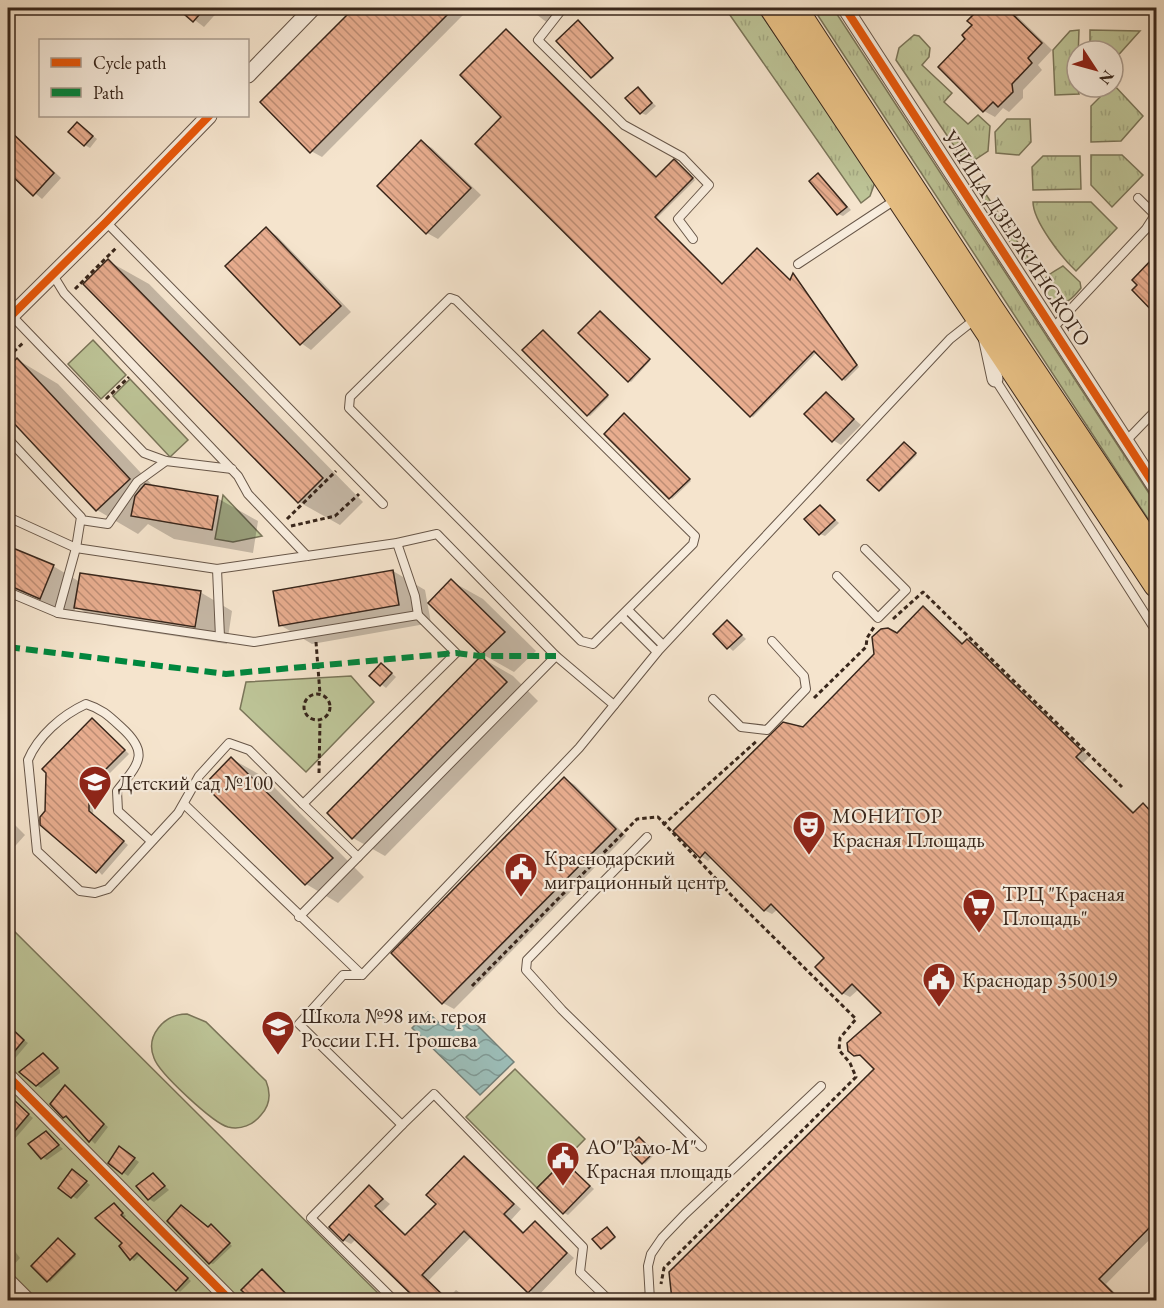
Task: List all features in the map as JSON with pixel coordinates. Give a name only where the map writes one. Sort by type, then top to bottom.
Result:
[{"type":"main road","points":[[772,8],[1156,585]]},
{"type":"main road","points":[[795,8],[991,308],[1156,554]]},
{"type":"street","points":[[249,74],[313,8]]},
{"type":"street","name":"УЛИЦА ДЗЕРЖИНСКОГО","points":[[846,8],[1156,488]]},
{"type":"street","points":[[9,317],[106,222],[207,117]]},
{"type":"street","points":[[981,321],[995,379]]},
{"type":"street","points":[[8,1076],[230,1300]]},
{"type":"street","points":[[8,1281],[27,1300]]},
{"type":"lane","points":[[563,8],[538,40],[624,125],[682,157],[709,185],[678,219],[693,240]]},
{"type":"lane","points":[[798,264],[898,198]]},
{"type":"lane","points":[[1054,327],[1146,230],[1155,215],[1138,198]]},
{"type":"lane","points":[[106,222],[383,504]]},
{"type":"lane","points":[[53,275],[66,295],[232,470],[248,494],[307,556]]},
{"type":"lane","points":[[450,298],[456,300],[695,536],[693,544],[622,617],[593,644],[581,641],[349,408],[350,397],[450,298]]},
{"type":"lane","points":[[9,317],[31,336],[137,448],[150,457],[232,470]]},
{"type":"lane","points":[[402,1125],[299,1024],[343,975],[362,975],[579,748],[663,645],[950,339],[981,321]]},
{"type":"lane","points":[[995,379],[1156,631]]},
{"type":"lane","points":[[1126,441],[1156,410]]},
{"type":"lane","points":[[8,439],[79,515],[81,520],[76,548],[58,613]]},
{"type":"lane","points":[[81,520],[108,524],[137,482],[166,461]]},
{"type":"lane","points":[[8,518],[76,548],[217,569],[397,543],[437,534],[556,656],[614,705]]},
{"type":"lane","points":[[303,804],[456,653],[418,615],[415,596],[397,543]]},
{"type":"lane","points":[[837,576],[878,618],[906,590],[865,549]]},
{"type":"lane","points":[[217,569],[220,637]]},
{"type":"lane","points":[[8,592],[58,613],[254,642],[418,615]]},
{"type":"lane","points":[[628,610],[663,645]]},
{"type":"lane","points":[[622,617],[657,652]]},
{"type":"lane","points":[[713,699],[741,726],[767,730],[806,689],[804,676],[772,641]]},
{"type":"lane","points":[[300,917],[556,656]]},
{"type":"lane","points":[[152,842],[118,812],[117,791],[136,767],[139,752],[136,740],[102,709],[86,704],[66,713],[33,748],[28,760],[37,851],[80,891],[95,893],[108,889],[152,842],[185,805],[199,776],[229,743],[249,750],[358,857]]},
{"type":"lane","points":[[185,805],[362,975]]},
{"type":"lane","points":[[647,837],[526,960],[526,970],[562,1010],[702,1147]]},
{"type":"lane","points":[[620,1300],[650,1299],[648,1266],[651,1254],[662,1238],[699,1199],[820,1086]]},
{"type":"lane","points":[[394,1300],[311,1218],[434,1094],[583,1247],[580,1272],[609,1300]]},
{"type":"path","points":[[66,295],[124,240]]},
{"type":"path","points":[[8,357],[31,336]]},
{"type":"path","points":[[98,407],[137,370]]},
{"type":"path","points":[[281,529],[344,464]]},
{"type":"path","points":[[281,529],[335,516],[366,487]]},
{"type":"path","points":[[889,619],[896,618],[923,592],[1122,787]]},
{"type":"path","points":[[813,700],[866,647],[867,638],[878,624]]},
{"type":"path","points":[[315,632],[320,694]]},
{"type":"path","points":[[312,694],[324,695],[331,704],[330,714],[320,721],[311,720],[304,712],[304,704],[312,694]]},
{"type":"path","points":[[318,788],[320,721]]},
{"type":"path","points":[[663,825],[759,739]]},
{"type":"path","points":[[472,986],[637,819],[658,817],[663,825],[856,1020],[840,1038],[839,1050],[850,1063],[856,1077],[664,1268],[660,1289]]},
{"type":"green space","points":[[725,8],[757,8],[875,182],[870,196],[861,203]]},
{"type":"green space","points":[[813,8],[833,8],[1156,504],[1156,531]]},
{"type":"green space","points":[[1079,30],[1079,39],[1065,39],[1065,95],[1055,95],[1053,50],[1070,31]]},
{"type":"green space","points":[[1090,30],[1140,31],[1125,48],[1125,39],[1090,39]]},
{"type":"green space","points":[[914,35],[919,36],[930,48],[929,57],[922,65],[952,93],[944,102],[968,124],[978,115],[990,126],[988,151],[967,165],[896,60],[899,48]]},
{"type":"green space","points":[[1125,97],[1143,116],[1121,141],[1091,142],[1091,106],[1098,99],[1125,99]]},
{"type":"green space","points":[[1007,119],[1030,119],[1031,142],[1019,155],[996,153],[995,132]]},
{"type":"green space","points":[[1091,155],[1122,155],[1143,175],[1112,207],[1091,185]]},
{"type":"green space","points":[[1043,156],[1080,156],[1081,189],[1033,190],[1032,167]]},
{"type":"green space","points":[[979,184],[1029,259],[1028,264],[1023,262],[976,189]]},
{"type":"green space","points":[[1033,202],[1091,202],[1117,228],[1076,271],[1043,229],[1034,210]]},
{"type":"green space","points":[[1063,266],[1080,282],[1081,288],[1065,302],[1052,303],[1044,290],[1043,281]]},
{"type":"green space","points":[[93,340],[126,375],[101,399],[68,364]]},
{"type":"green space","points":[[130,379],[188,440],[170,457],[113,396]]},
{"type":"green space","points":[[223,495],[262,536],[233,542],[215,539]]},
{"type":"green space","points":[[351,676],[374,702],[306,772],[240,709],[246,682]]},
{"type":"green space","points":[[8,925],[385,1300],[8,1300]]},
{"type":"green space","points":[[187,1014],[206,1022],[266,1081],[269,1090],[268,1103],[254,1122],[233,1128],[221,1124],[187,1097],[158,1065],[152,1050],[154,1034],[164,1022]]},
{"type":"green space","points":[[515,1069],[585,1139],[537,1188],[466,1117]]},
{"type":"water","points":[[428,1012],[439,1023],[471,1019],[514,1062],[480,1095],[412,1028]]},
{"type":"building","points":[[177,8],[205,8],[193,22]]},
{"type":"building","points":[[354,8],[454,8],[310,153],[260,102]]},
{"type":"building","points":[[980,8],[1006,8],[1042,43],[1028,58],[1032,63],[1012,84],[1013,92],[998,107],[993,102],[983,112],[938,67],[965,39],[962,35],[972,25],[967,21]]},
{"type":"building","points":[[578,20],[613,58],[591,78],[556,41]]},
{"type":"building","points":[[506,29],[656,177],[674,159],[693,178],[655,217],[722,284],[757,248],[790,280],[793,273],[857,365],[842,380],[814,351],[750,417],[475,144],[501,117],[460,75]]},
{"type":"building","points":[[638,87],[652,103],[640,114],[625,98]]},
{"type":"building","points":[[77,122],[93,136],[84,146],[68,132]]},
{"type":"building","points":[[8,129],[54,173],[33,196],[8,172]]},
{"type":"building","points":[[421,140],[471,188],[426,234],[377,186]]},
{"type":"building","points":[[818,173],[847,207],[837,215],[809,181]]},
{"type":"building","points":[[266,227],[341,306],[300,345],[225,266]]},
{"type":"building","points":[[1156,255],[1156,315],[1132,290],[1137,285],[1132,280]]},
{"type":"building","points":[[108,259],[323,478],[298,503],[83,284]]},
{"type":"building","points":[[600,311],[650,359],[628,382],[578,333]]},
{"type":"building","points":[[543,330],[608,395],[587,416],[522,350]]},
{"type":"building","points":[[17,358],[130,479],[96,511],[8,417],[8,368]]},
{"type":"building","points":[[826,392],[854,419],[832,442],[804,414]]},
{"type":"building","points":[[624,413],[690,479],[669,499],[604,434]]},
{"type":"building","points":[[904,442],[916,453],[879,491],[867,480]]},
{"type":"building","points":[[145,484],[218,496],[212,530],[131,516],[135,496]]},
{"type":"building","points":[[820,505],[835,520],[819,535],[804,519]]},
{"type":"building","points":[[8,546],[54,565],[40,599],[8,585]]},
{"type":"building","points":[[393,570],[399,605],[279,626],[273,591]]},
{"type":"building","points":[[80,573],[201,591],[195,627],[74,608]]},
{"type":"building","points":[[451,579],[505,632],[481,655],[428,603]]},
{"type":"building","name":"ТРЦ \"Красная Площадь\"","points":[[923,606],[962,644],[967,639],[1082,751],[1076,757],[1133,813],[1143,803],[1156,817],[1156,1221],[1099,1279],[1120,1300],[672,1300],[669,1272],[874,1069],[860,1055],[854,1056],[848,1051],[847,1043],[881,1013],[852,984],[842,994],[815,967],[824,958],[771,904],[764,911],[705,852],[700,858],[673,831],[783,722],[803,727],[874,654],[872,637],[881,629],[888,628],[897,633]]},
{"type":"building","points":[[727,620],[742,635],[727,649],[713,634]]},
{"type":"building","points":[[481,656],[507,682],[352,839],[327,813]]},
{"type":"building","points":[[381,663],[392,673],[380,686],[369,676]]},
{"type":"building","points":[[92,718],[125,750],[89,786],[89,811],[124,841],[96,873],[40,825],[40,817],[45,811],[46,773],[42,769]]},
{"type":"building","points":[[231,757],[333,858],[305,885],[204,785]]},
{"type":"building","points":[[564,777],[616,829],[442,1004],[391,953]]},
{"type":"building","points":[[8,1025],[24,1040],[8,1059]]},
{"type":"building","points":[[43,1053],[58,1068],[36,1086],[19,1072]]},
{"type":"building","points":[[65,1085],[104,1124],[89,1142],[66,1116],[63,1118],[50,1104]]},
{"type":"building","points":[[14,1100],[29,1114],[8,1139],[8,1108]]},
{"type":"building","points":[[46,1131],[59,1145],[41,1159],[28,1144]]},
{"type":"building","points":[[639,1137],[654,1152],[642,1164],[627,1149]]},
{"type":"building","points":[[119,1146],[135,1158],[122,1174],[108,1163]]},
{"type":"building","points":[[464,1156],[514,1204],[504,1214],[523,1233],[535,1221],[567,1253],[528,1293],[464,1231],[422,1275],[448,1300],[417,1300],[349,1234],[343,1241],[329,1227],[369,1185],[383,1199],[375,1206],[405,1235],[436,1204],[426,1195]]},
{"type":"building","name":"АО\"Рамо-М\" Красная площадь","points":[[564,1161],[590,1186],[563,1214],[537,1188]]},
{"type":"building","points":[[72,1169],[87,1181],[71,1198],[58,1188]]},
{"type":"building","points":[[153,1173],[165,1186],[148,1200],[136,1186]]},
{"type":"building","points":[[114,1203],[123,1213],[121,1215],[188,1278],[176,1291],[137,1253],[130,1260],[119,1246],[122,1243],[95,1218]]},
{"type":"building","points":[[181,1205],[208,1227],[211,1224],[230,1243],[209,1264],[167,1221]]},
{"type":"building","points":[[607,1227],[615,1237],[601,1249],[592,1239]]},
{"type":"building","points":[[58,1238],[75,1254],[47,1282],[31,1266]]},
{"type":"building","points":[[262,1269],[292,1300],[252,1300],[241,1290]]},
{"type":"marked path","points":[[8,647],[226,674],[456,653],[480,656],[556,656]]},
{"type":"cycle path","points":[[845,8],[1156,488]]},
{"type":"cycle path","points":[[8,319],[208,117]]},
{"type":"cycle path","points":[[8,1076],[230,1300]]},
{"type":"place","name":"Детский сад №100","points":[[95,811]]},
{"type":"place","name":"МОНИТОР Красная Площадь","points":[[809,856]]},
{"type":"place","name":"Краснодарский миграционный центр","points":[[521,898]]},
{"type":"place","name":"ТРЦ \"Красная Площадь\"","points":[[979,934]]},
{"type":"place","name":"Краснодар 350019","points":[[939,1008]]},
{"type":"place","name":"Школа №98 им. героя России Г.Н. Трошева","points":[[278,1056]]},
{"type":"place","name":"АО\"Рамо-М\" Красная площадь","points":[[563,1187]]}]
